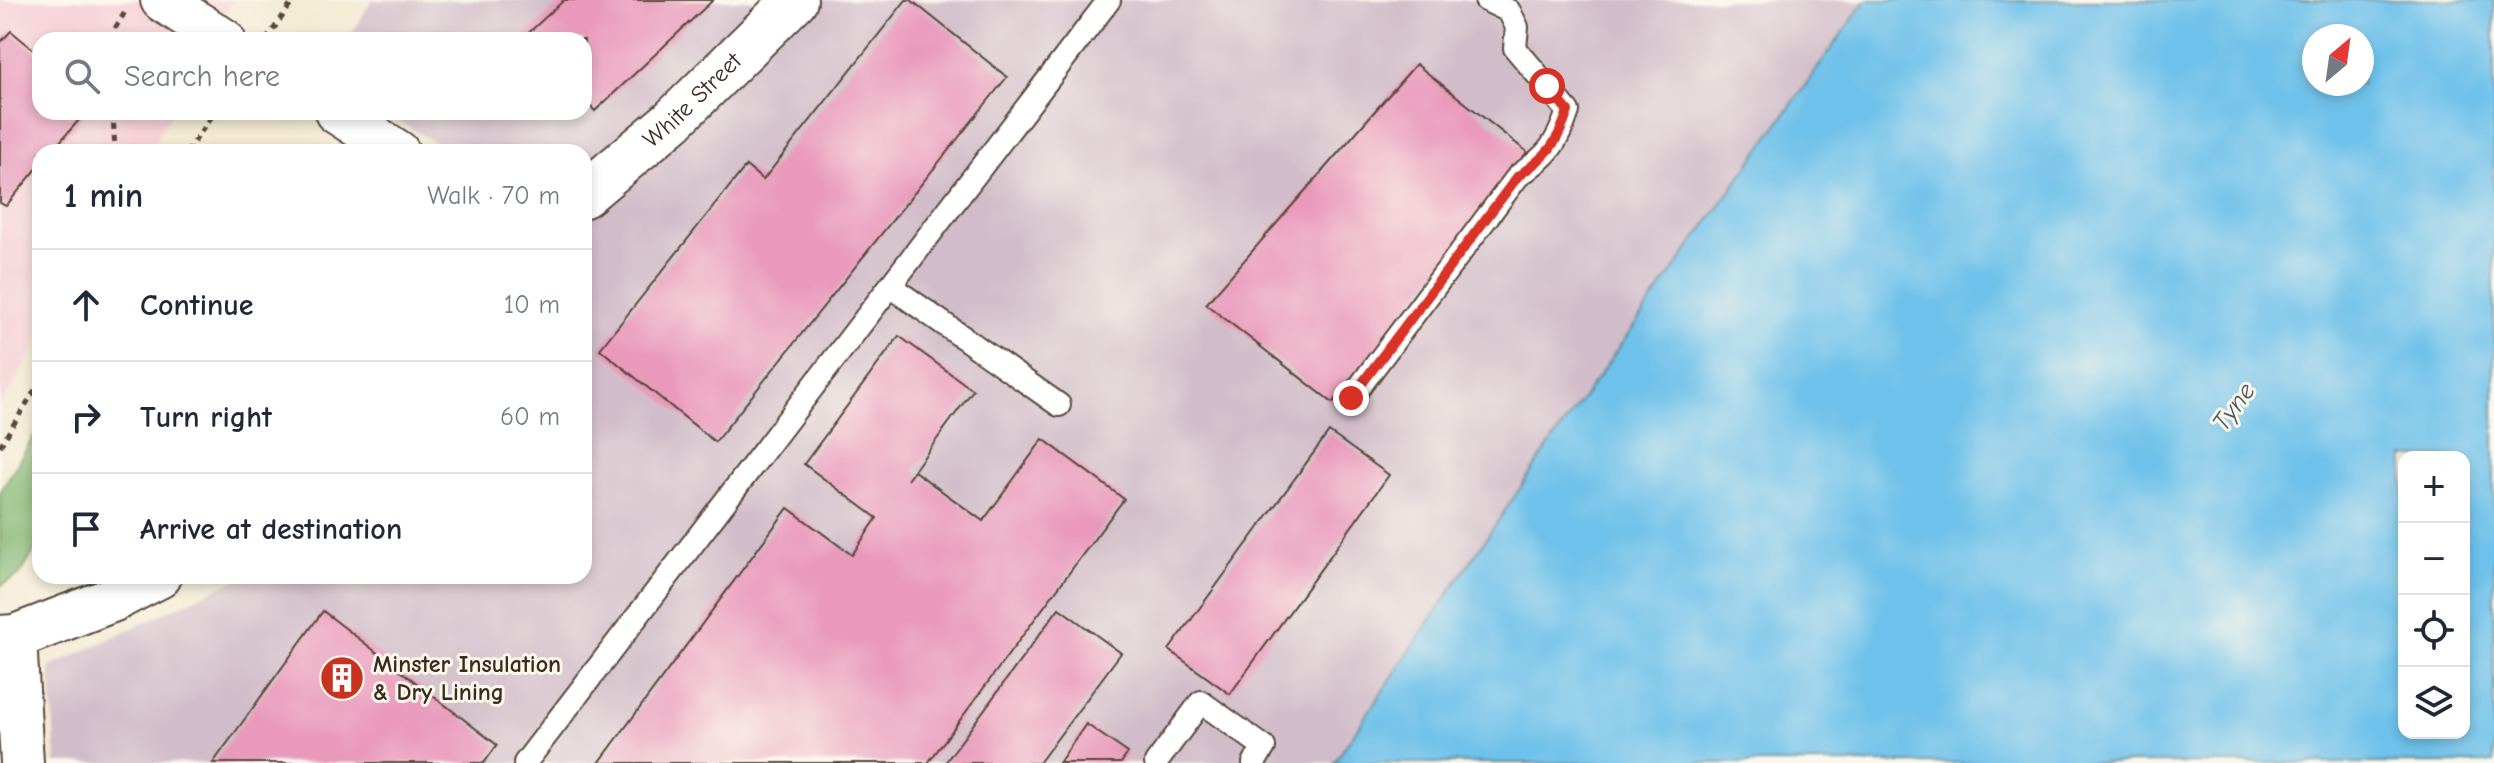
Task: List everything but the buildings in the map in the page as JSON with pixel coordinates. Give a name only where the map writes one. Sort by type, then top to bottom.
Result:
[{"type":"street","name":"White Street","points":[[592,188],[672,121],[795,0]]},
{"type":"street","points":[[144,5],[206,32]]},
{"type":"street","points":[[348,120],[386,144]]},
{"type":"street","points":[[19,761],[7,638],[114,599],[143,584]]},
{"type":"lane","points":[[525,763],[1109,0]]},
{"type":"lane","points":[[1351,398],[1518,176],[1544,159],[1560,137],[1568,111],[1515,48],[1517,27],[1509,11],[1486,0]]},
{"type":"lane","points":[[890,286],[1059,405]]},
{"type":"lane","points":[[1156,763],[1201,702],[1264,747],[1254,763]]},
{"type":"path","points":[[272,32],[294,0]]},
{"type":"path","points":[[114,32],[144,5]]},
{"type":"path","points":[[113,120],[115,144]]},
{"type":"path","points":[[193,144],[209,120]]},
{"type":"path","points":[[0,446],[32,395]]},
{"type":"shaded area","points":[[0,0],[233,0],[215,32],[32,32],[32,120],[167,120],[154,144],[32,144],[32,353],[0,407]]},
{"type":"shaded area","points":[[372,0],[1866,0],[1424,629],[1337,763],[56,763],[50,667],[225,584],[592,584],[592,144],[437,144],[397,120],[592,120],[592,32],[353,32]]},
{"type":"green space","points":[[32,439],[32,555],[20,575],[0,586],[0,492]]},
{"type":"water","name":"Tyne","points":[[1866,0],[2494,0],[2494,763],[1334,763],[1546,450]]},
{"type":"place","name":"Minster Insulation & Dry Lining","points":[[342,678]]},
{"type":"route","points":[[1351,398],[1518,176],[1544,159],[1560,137],[1568,111],[1547,86]]}]
